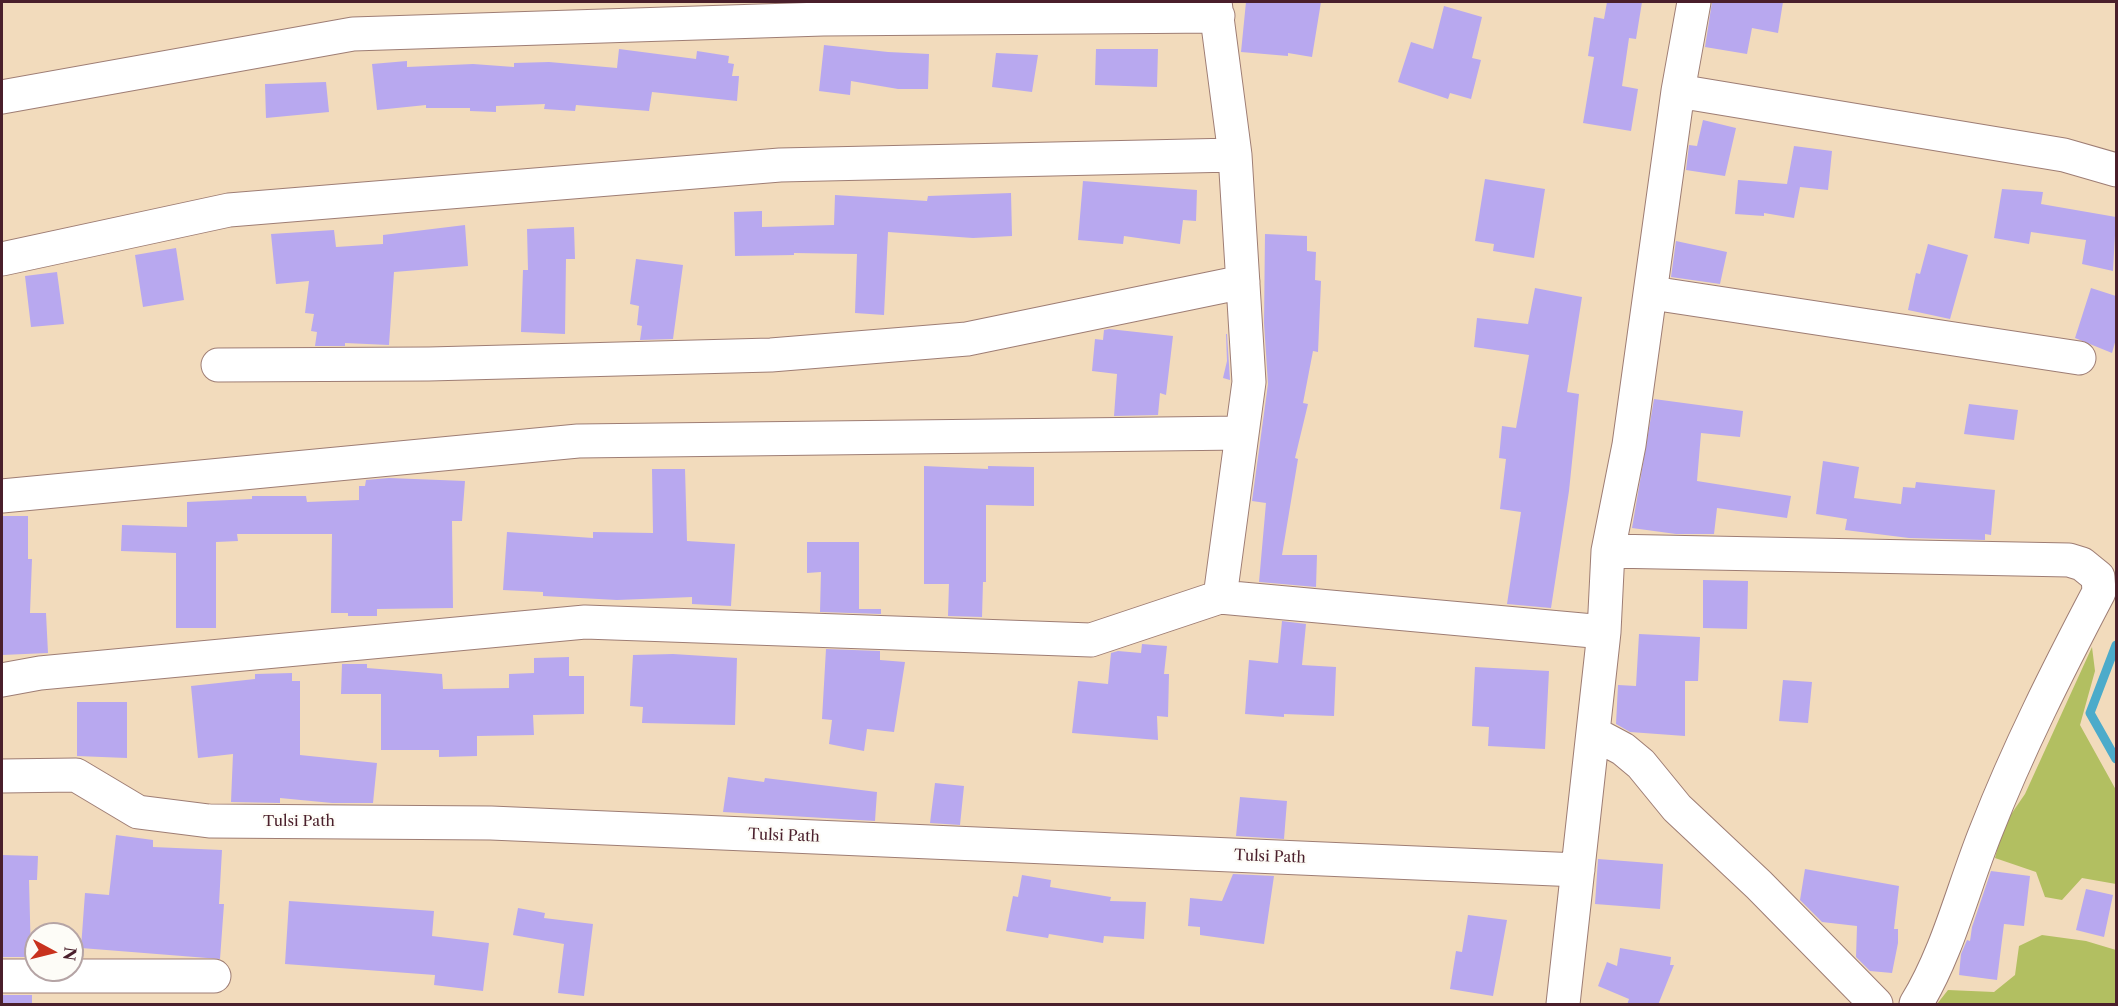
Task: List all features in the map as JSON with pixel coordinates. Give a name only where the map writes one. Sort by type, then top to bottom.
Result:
[{"type":"street","points":[[1563,1005],[1604,632],[1608,551],[1629,445],[1652,293],[1678,91],[1694,2]]},
{"type":"street","points":[[2,97],[353,34],[1216,9],[1235,155],[1249,382],[1220,597]]},
{"type":"street","points":[[1678,91],[2064,154],[2116,170]]},
{"type":"street","points":[[2,259],[240,209],[780,165],[1235,155]]},
{"type":"street","points":[[218,365],[429,364],[771,355],[967,339],[1243,282]]},
{"type":"street","points":[[1652,293],[2079,358]]},
{"type":"street","points":[[2,496],[578,441],[1242,434]]},
{"type":"street","points":[[1608,551],[2069,561],[2082,564],[2098,577],[2099,592],[2052,682],[2005,787],[1959,900],[1934,975],[1916,1005]]},
{"type":"street","points":[[2,680],[52,672],[585,622],[1091,640],[1220,597],[1604,632]]},
{"type":"street","points":[[1593,733],[1623,749],[1641,764],[1677,808],[1759,885],[1876,1005]]},
{"type":"street","name":"Tulsi Path","points":[[2,776],[76,775],[138,812],[209,821],[491,823],[1578,870]]},
{"type":"street","points":[[2,976],[214,976]]},
{"type":"green space","points":[[2092,647],[2095,671],[2080,725],[2116,790],[2116,884],[2082,878],[2062,900],[2045,897],[2036,872],[1995,858],[2003,826],[2025,794]]},
{"type":"green space","points":[[2042,935],[2086,941],[2116,950],[2116,1004],[1937,1004],[1948,990],[1994,992],[2015,975],[2019,946]]},
{"type":"building","points":[[1246,2],[1321,2],[1312,57],[1288,53],[1288,56],[1241,52]]},
{"type":"building","points":[[1607,2],[1642,2],[1636,39],[1629,38],[1622,86],[1638,89],[1631,131],[1583,123],[1594,57],[1588,56],[1594,17],[1604,19]]},
{"type":"building","points":[[1712,2],[1783,2],[1778,33],[1752,28],[1747,54],[1705,47]]},
{"type":"building","points":[[1444,6],[1482,17],[1472,58],[1481,60],[1471,99],[1450,93],[1448,99],[1398,82],[1411,42],[1433,49]]},
{"type":"building","points":[[824,45],[929,54],[928,89],[898,89],[851,81],[850,95],[819,91]]},
{"type":"building","points":[[619,49],[696,59],[697,51],[729,56],[728,63],[734,64],[732,76],[739,76],[737,101],[652,92],[649,111],[576,105],[575,111],[544,109],[545,104],[496,106],[496,112],[470,111],[470,108],[426,108],[426,105],[377,110],[372,64],[407,61],[407,67],[473,64],[514,67],[514,63],[549,62],[617,68]]},
{"type":"building","points":[[1096,49],[1158,49],[1157,87],[1095,85]]},
{"type":"building","points":[[996,53],[1038,55],[1032,92],[992,87]]},
{"type":"building","points":[[326,82],[329,112],[266,118],[265,84]]},
{"type":"building","points":[[1703,120],[1736,128],[1725,176],[1686,170],[1689,145],[1697,146]]},
{"type":"building","points":[[1794,146],[1832,151],[1828,190],[1800,187],[1794,218],[1764,213],[1764,216],[1735,214],[1738,180],[1787,184]]},
{"type":"building","points":[[1485,179],[1545,189],[1534,258],[1493,251],[1494,244],[1475,241]]},
{"type":"building","points":[[1083,181],[1197,190],[1196,221],[1183,220],[1180,244],[1124,236],[1123,244],[1078,240]]},
{"type":"building","points":[[2002,189],[2043,192],[2041,204],[2116,217],[2113,271],[2082,264],[2086,240],[2031,232],[2029,244],[1994,238]]},
{"type":"building","points":[[1011,193],[1012,236],[973,238],[888,232],[884,315],[855,313],[857,254],[794,253],[794,255],[735,256],[734,212],[762,211],[762,227],[834,225],[835,195],[927,201],[928,196]]},
{"type":"building","points":[[465,225],[468,266],[394,272],[389,345],[345,343],[345,346],[315,346],[317,332],[311,331],[314,314],[305,313],[309,281],[276,284],[271,234],[334,230],[336,247],[383,244],[383,235]]},
{"type":"building","points":[[574,227],[575,259],[566,259],[565,334],[521,332],[523,270],[528,270],[527,229]]},
{"type":"building","points":[[1265,234],[1307,236],[1307,251],[1316,252],[1315,280],[1321,281],[1318,352],[1313,351],[1303,403],[1308,404],[1295,458],[1298,459],[1282,555],[1317,555],[1316,587],[1259,582],[1266,503],[1252,501],[1268,384],[1264,323]]},
{"type":"building","points":[[1676,241],[1727,252],[1720,284],[1671,277]]},
{"type":"building","points":[[1928,244],[1968,255],[1950,319],[1908,310],[1916,273],[1920,274]]},
{"type":"building","points":[[176,248],[184,300],[143,307],[135,255]]},
{"type":"building","points":[[636,259],[683,265],[673,339],[640,340],[642,326],[637,325],[639,306],[630,304]]},
{"type":"building","points":[[57,272],[64,324],[31,327],[25,276]]},
{"type":"building","points":[[1535,288],[1582,297],[1567,392],[1579,394],[1569,491],[1551,608],[1507,604],[1521,512],[1500,509],[1506,459],[1499,458],[1502,426],[1516,428],[1529,355],[1474,347],[1477,318],[1528,324]]},
{"type":"building","points":[[2091,288],[2116,296],[2116,339],[2112,353],[2075,338]]},
{"type":"building","points":[[1104,330],[1173,336],[1166,395],[1160,393],[1158,415],[1114,416],[1117,374],[1092,371],[1095,339],[1103,340]]},
{"type":"building","points":[[1226,334],[1230,380],[1223,378],[1227,361]]},
{"type":"building","points":[[1654,399],[1743,411],[1740,437],[1701,433],[1697,481],[1791,496],[1787,518],[1717,508],[1714,534],[1676,534],[1632,528]]},
{"type":"building","points":[[1969,404],[2018,410],[2014,440],[1964,434]]},
{"type":"building","points":[[1823,461],[1859,467],[1854,498],[1901,504],[1903,487],[1915,488],[1916,482],[1995,490],[1991,535],[1985,534],[1985,540],[1909,538],[1845,530],[1847,519],[1816,514]]},
{"type":"building","points":[[924,466],[988,469],[988,466],[1034,467],[1034,506],[986,505],[986,582],[983,582],[982,617],[948,616],[949,584],[924,584]]},
{"type":"building","points":[[652,469],[685,469],[687,541],[735,544],[731,606],[692,604],[692,597],[617,600],[543,596],[543,592],[503,590],[507,532],[593,538],[593,532],[653,533]]},
{"type":"building","points":[[389,478],[465,481],[462,521],[452,521],[453,608],[377,609],[377,616],[348,616],[348,613],[331,613],[332,534],[237,534],[238,541],[216,542],[216,628],[176,628],[176,553],[121,551],[122,525],[187,527],[187,502],[252,499],[252,496],[306,496],[307,502],[359,500],[359,486],[365,486],[366,480]]},
{"type":"building","points":[[2,516],[28,516],[28,559],[32,559],[30,613],[46,613],[48,653],[2,655]]},
{"type":"building","points":[[807,542],[859,542],[859,609],[881,609],[881,614],[820,612],[821,572],[807,573]]},
{"type":"building","points":[[1703,580],[1748,581],[1747,629],[1703,628]]},
{"type":"building","points":[[1282,621],[1306,624],[1302,665],[1336,667],[1334,716],[1284,714],[1284,717],[1245,714],[1249,660],[1278,663]]},
{"type":"building","points":[[1639,634],[1700,637],[1698,681],[1685,681],[1685,736],[1630,732],[1616,724],[1618,685],[1636,686]]},
{"type":"building","points":[[1142,644],[1167,646],[1164,674],[1169,674],[1168,717],[1157,716],[1158,740],[1072,733],[1078,681],[1108,684],[1111,653],[1118,651],[1141,653]]},
{"type":"building","points":[[826,649],[880,651],[880,660],[905,662],[894,732],[867,729],[864,751],[829,744],[832,720],[822,719]]},
{"type":"building","points":[[673,654],[737,658],[735,725],[642,723],[643,707],[630,706],[633,655]]},
{"type":"building","points":[[569,657],[569,676],[584,676],[584,714],[533,715],[534,735],[477,736],[477,756],[439,757],[439,750],[381,750],[381,694],[341,694],[342,664],[367,664],[367,668],[442,674],[443,689],[509,688],[509,674],[534,673],[534,658]]},
{"type":"building","points":[[1475,667],[1549,671],[1545,749],[1488,746],[1489,727],[1472,726]]},
{"type":"building","points":[[292,673],[292,681],[300,681],[300,755],[377,763],[373,803],[332,803],[280,798],[280,803],[231,802],[233,754],[198,758],[191,686],[255,679],[255,674]]},
{"type":"building","points":[[1783,680],[1812,682],[1808,723],[1779,721]]},
{"type":"building","points":[[77,702],[127,702],[127,758],[77,756]]},
{"type":"building","points":[[728,777],[764,782],[765,778],[877,792],[875,821],[723,812]]},
{"type":"building","points":[[935,783],[964,786],[960,825],[930,823]]},
{"type":"building","points":[[1240,797],[1287,801],[1284,839],[1236,836]]},
{"type":"building","points":[[116,835],[153,840],[153,847],[222,850],[219,904],[224,904],[220,959],[84,948],[85,893],[109,895]]},
{"type":"building","points":[[2,855],[38,856],[37,880],[29,880],[30,922],[24,922],[24,957],[2,957]]},
{"type":"building","points":[[1598,859],[1663,864],[1660,909],[1595,904]]},
{"type":"building","points":[[1805,869],[1899,886],[1894,929],[1898,929],[1898,943],[1892,973],[1870,971],[1856,957],[1857,926],[1822,922],[1800,900]]},
{"type":"building","points":[[1991,871],[2030,876],[2024,926],[2004,924],[1997,980],[1959,975],[1961,954],[1967,940],[1970,941],[1972,927]]},
{"type":"building","points":[[1233,874],[1274,876],[1264,944],[1200,935],[1200,927],[1188,926],[1190,898],[1222,901]]},
{"type":"building","points":[[1022,875],[1051,880],[1050,887],[1111,897],[1110,901],[1146,902],[1144,939],[1104,936],[1103,943],[1049,934],[1048,938],[1006,931],[1013,896],[1018,897]]},
{"type":"building","points":[[2086,889],[2113,895],[2104,937],[2076,930]]},
{"type":"building","points":[[289,901],[434,911],[432,936],[489,943],[483,991],[434,985],[435,975],[285,964]]},
{"type":"building","points":[[518,908],[545,913],[544,918],[593,924],[584,996],[558,993],[564,944],[513,935]]},
{"type":"building","points":[[1468,915],[1507,920],[1493,996],[1450,989],[1456,951],[1462,952]]},
{"type":"building","points":[[1620,948],[1671,957],[1670,965],[1674,965],[1658,1005],[1627,1005],[1629,999],[1598,986],[1607,962],[1617,966]]},
{"type":"building","points":[[2,995],[32,995],[32,1005],[2,1005]]},
{"type":"waterway","points":[[2116,645],[2090,713],[2116,759]]}]
